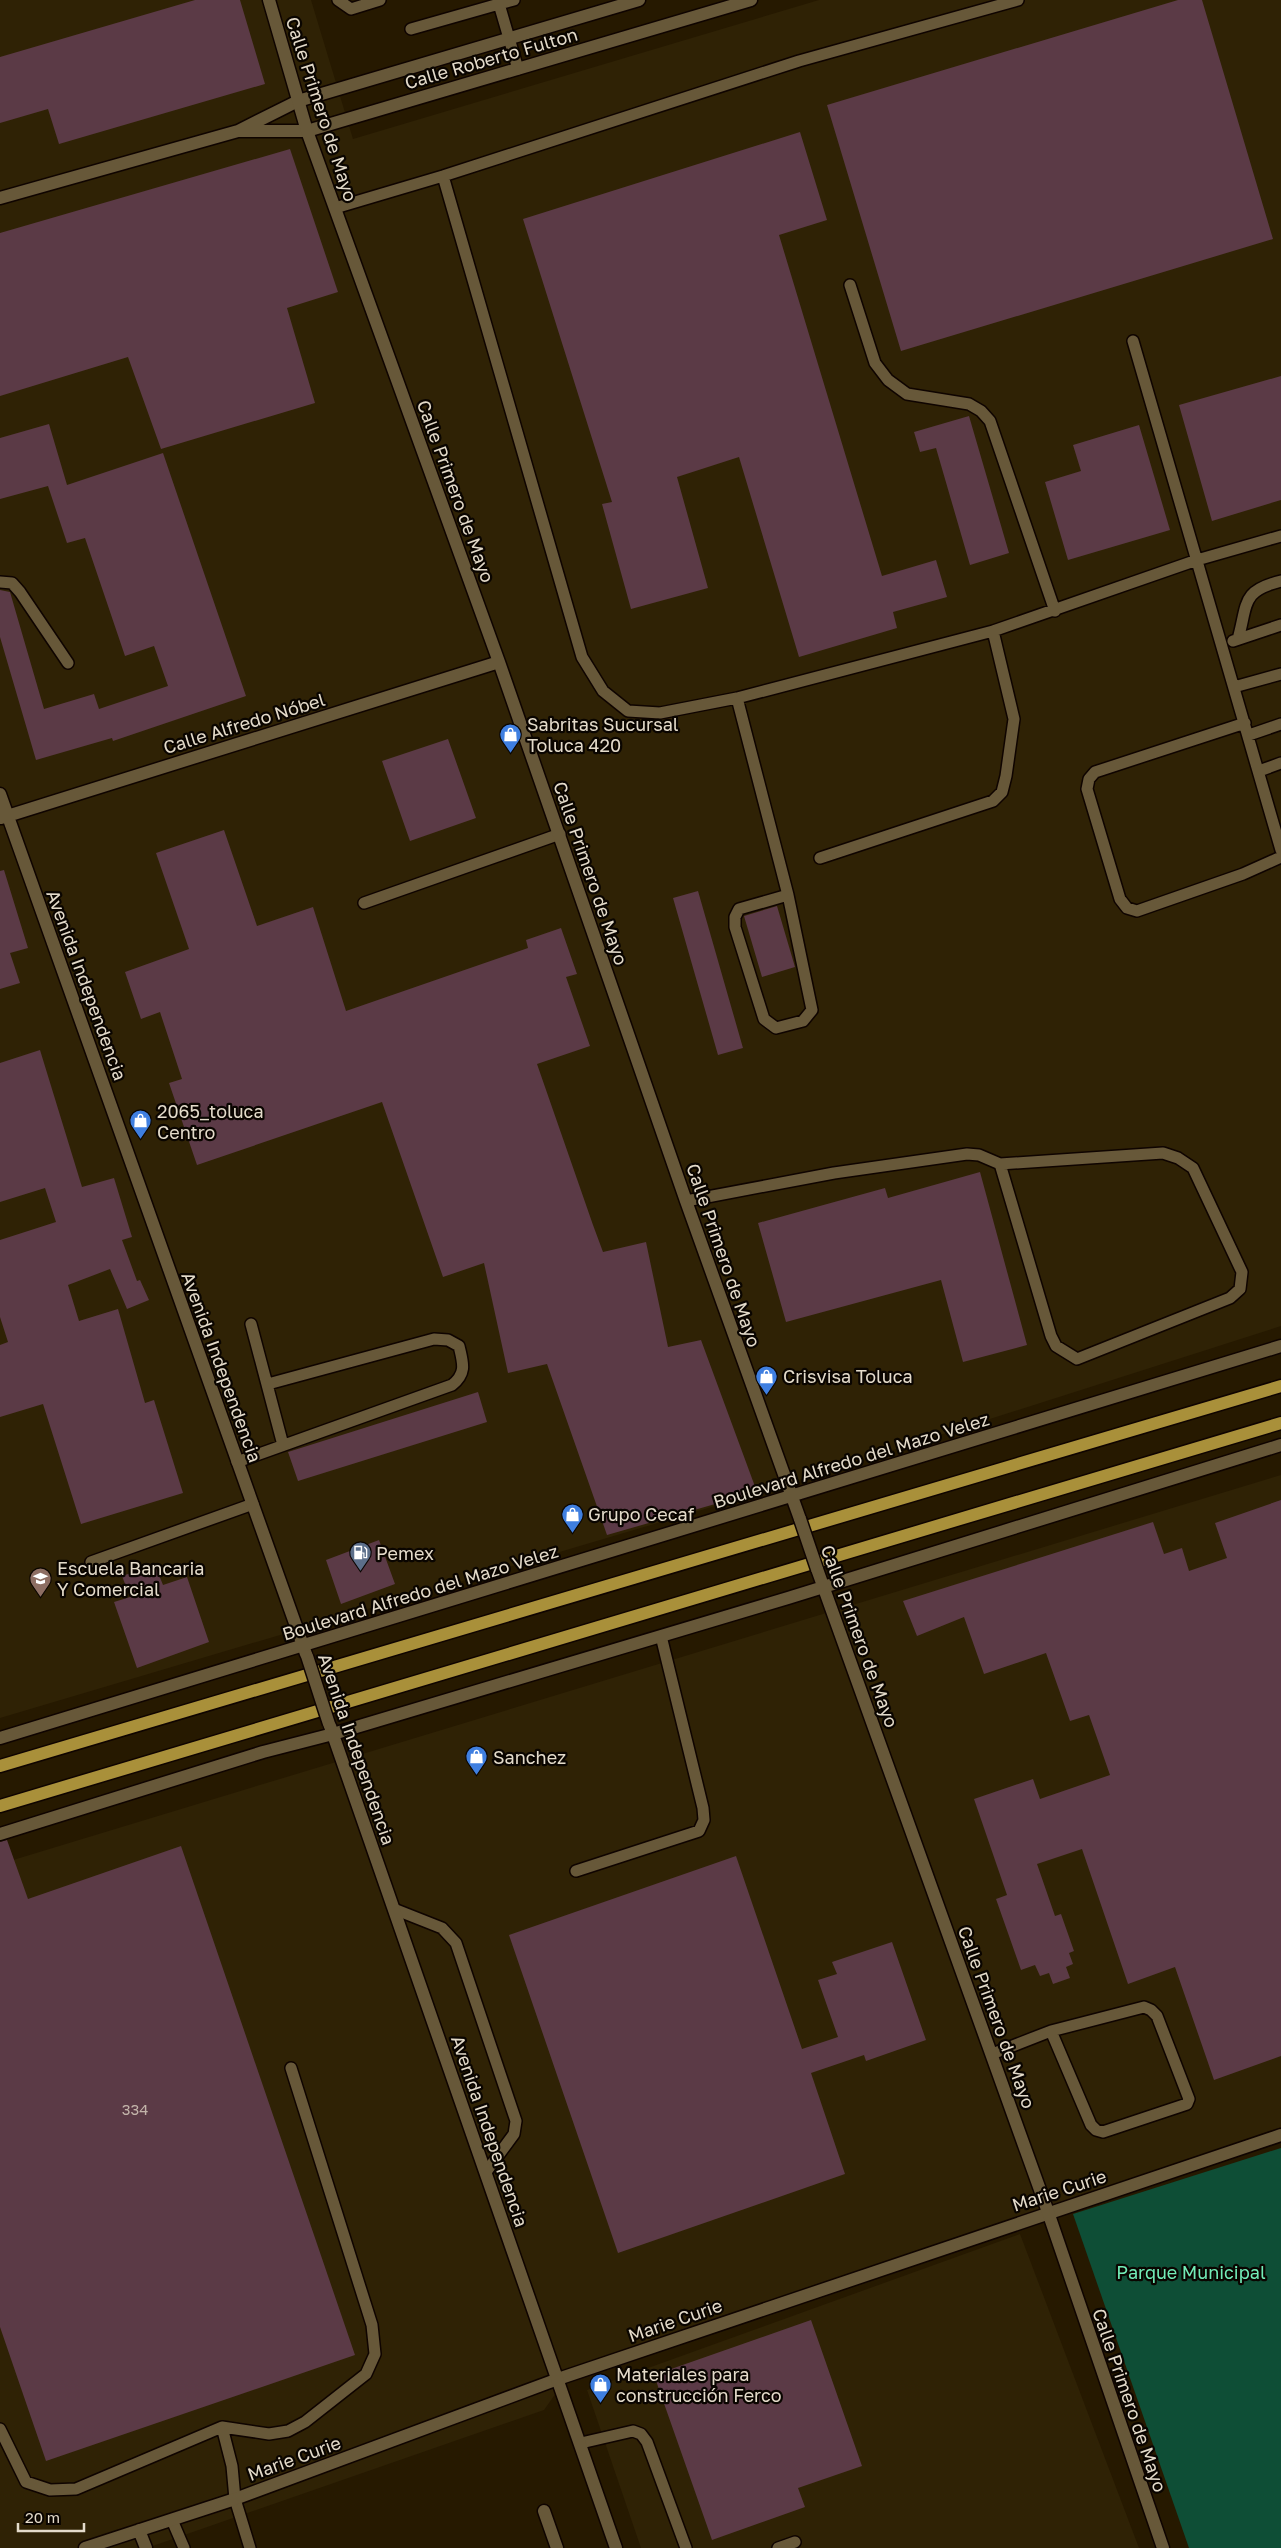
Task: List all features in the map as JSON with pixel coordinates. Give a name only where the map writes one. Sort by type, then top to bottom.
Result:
[{"type":"main road","points":[[0,1766],[1281,1386]]},
{"type":"main road","points":[[0,1806],[1281,1423]]},
{"type":"street","name":"Calle Primero de Mayo","points":[[269,0],[307,131],[560,834],[686,1202],[1048,2212],[1163,2548]]},
{"type":"street","name":"Calle Roberto Fulton","points":[[0,198],[238,131],[298,101],[639,0]]},
{"type":"street","name":"Calle Roberto Fulton","points":[[238,131],[307,131],[751,0]]},
{"type":"street","name":"Calle Alfredo Nóbel","points":[[4,817],[499,662]]},
{"type":"street","name":"Avenida Independencia","points":[[0,794],[4,817],[305,1651],[616,2548]]},
{"type":"street","name":"Boulevard Alfredo del Mazo Velez","points":[[0,1738],[305,1651],[1281,1346]]},
{"type":"street","points":[[0,1834],[331,1729],[661,1636],[1281,1445]]},
{"type":"street","name":"Marie Curie","points":[[85,2548],[235,2499],[558,2379],[1048,2212],[1281,2135]]},
{"type":"street","points":[[544,2511],[557,2548]]},
{"type":"street","points":[[140,2530],[146,2548]]},
{"type":"lane","points":[[338,0],[352,9],[380,0]]},
{"type":"lane","points":[[411,29],[514,0]]},
{"type":"lane","points":[[335,208],[443,176],[799,61],[1018,0]]},
{"type":"lane","points":[[499,4],[518,69]]},
{"type":"lane","points":[[443,176],[582,657],[604,691],[628,711],[660,713],[737,698],[993,631],[1197,560],[1281,536]]},
{"type":"lane","points":[[850,285],[875,363],[888,380],[907,394],[969,404],[990,421],[1055,611]]},
{"type":"lane","points":[[1133,342],[1281,850]]},
{"type":"lane","points":[[1238,639],[1250,596],[1261,586],[1281,581]]},
{"type":"lane","points":[[0,582],[12,583],[20,592],[68,663]]},
{"type":"lane","points":[[1222,645],[1281,625]]},
{"type":"lane","points":[[820,858],[993,801],[1002,792],[1014,719],[993,631]]},
{"type":"lane","points":[[1234,687],[1281,674]]},
{"type":"lane","points":[[737,698],[788,895],[812,1010],[803,1022],[776,1028],[764,1019],[735,927],[735,917],[739,909],[788,895]]},
{"type":"lane","points":[[1245,723],[1095,772],[1089,779],[1087,789],[1120,899],[1128,908],[1137,910],[1243,874],[1281,857]]},
{"type":"lane","points":[[1249,735],[1281,724]]},
{"type":"lane","points":[[1259,770],[1281,763]]},
{"type":"lane","points":[[1269,806],[1281,802]]},
{"type":"lane","points":[[364,903],[560,834]]},
{"type":"lane","points":[[686,1202],[834,1173],[967,1154],[979,1155],[1000,1164],[1163,1153],[1178,1158],[1193,1168],[1242,1272],[1240,1289],[1230,1298],[1077,1359],[1064,1353],[1056,1346],[1051,1336],[1000,1164]]},
{"type":"lane","points":[[251,1324],[283,1445]]},
{"type":"lane","points":[[237,1462],[452,1385],[461,1378],[464,1370],[459,1346],[448,1340],[434,1339],[268,1384]]},
{"type":"lane","points":[[91,1562],[253,1504]]},
{"type":"lane","points":[[576,1871],[699,1831],[704,1820],[703,1808],[661,1636]]},
{"type":"lane","points":[[394,1909],[442,1928],[456,1943],[516,2121],[514,2134],[486,2172]]},
{"type":"lane","points":[[992,2054],[1051,2031],[1144,2007],[1151,2010],[1157,2016],[1175,2059],[1188,2098],[1187,2104],[1103,2132],[1096,2130],[1091,2125],[1051,2031]]},
{"type":"lane","points":[[0,2429],[26,2482],[50,2490],[76,2489],[222,2427],[269,2434],[288,2432],[305,2422],[366,2374],[375,2354],[372,2325],[291,2068]]},
{"type":"lane","points":[[222,2427],[232,2466],[235,2499],[250,2548]]},
{"type":"lane","points":[[581,2443],[632,2431],[641,2434],[647,2442],[686,2548]]},
{"type":"lane","points":[[172,2520],[184,2548]]},
{"type":"lane","points":[[778,2548],[795,2542]]},
{"type":"shaded area","points":[[0,0],[311,0],[353,139],[819,0],[1281,0],[1281,1326],[752,1495],[0,1718]]},
{"type":"shaded area","points":[[1281,1475],[1281,2127],[561,2386],[544,2410],[147,2548],[0,2548],[0,1864]]},
{"type":"shaded area","points":[[1020,2234],[1139,2548],[641,2548],[587,2390]]},
{"type":"green space","name":"Parque Municipal","points":[[1281,2148],[1281,2548],[1189,2548],[1073,2214]]},
{"type":"building","points":[[195,0],[240,0],[265,84],[59,144],[48,109],[0,123],[0,57]]},
{"type":"building","points":[[1178,0],[1202,0],[1273,239],[901,351],[827,105]]},
{"type":"building","points":[[800,132],[827,220],[779,235],[882,576],[936,560],[947,597],[893,612],[897,628],[799,657],[739,457],[677,477],[708,588],[631,609],[602,504],[612,502],[523,219]]},
{"type":"building","points":[[290,149],[338,292],[287,308],[315,403],[161,449],[128,357],[0,396],[0,233]]},
{"type":"building","points":[[1281,376],[1281,500],[1212,521],[1179,405]]},
{"type":"building","points":[[969,416],[1009,553],[970,565],[936,448],[920,452],[914,432]]},
{"type":"building","points":[[49,424],[67,485],[163,453],[246,696],[113,741],[112,738],[36,760],[0,637],[0,590],[10,592],[44,709],[94,694],[99,709],[168,686],[154,646],[125,656],[85,538],[67,543],[48,486],[0,499],[0,438]]},
{"type":"building","points":[[1139,425],[1170,530],[1068,560],[1045,482],[1081,471],[1073,445]]},
{"type":"building","points":[[448,739],[476,818],[410,841],[382,761]]},
{"type":"building","points":[[224,830],[257,926],[313,907],[346,1011],[528,948],[526,940],[561,928],[577,974],[566,977],[590,1046],[537,1064],[603,1252],[646,1242],[668,1347],[701,1340],[757,1492],[607,1535],[547,1364],[508,1373],[484,1263],[443,1277],[382,1102],[197,1165],[169,1083],[182,1079],[160,1012],[141,1019],[125,972],[189,949],[156,853]]},
{"type":"building","points":[[4,870],[28,948],[10,953],[20,983],[0,989],[0,871]]},
{"type":"building","points":[[698,891],[743,1048],[718,1055],[673,898]]},
{"type":"building","points":[[777,906],[795,967],[762,977],[744,916]]},
{"type":"building","points":[[40,1050],[82,1187],[114,1178],[132,1237],[122,1240],[137,1281],[140,1280],[149,1300],[127,1309],[110,1269],[68,1285],[79,1321],[118,1309],[145,1403],[154,1400],[183,1493],[81,1524],[43,1404],[0,1417],[0,1345],[8,1342],[0,1317],[0,1240],[56,1222],[45,1188],[0,1202],[0,1063]]},
{"type":"building","points":[[980,1172],[1027,1345],[963,1362],[941,1280],[786,1322],[758,1223],[885,1188],[888,1198]]},
{"type":"building","points":[[478,1392],[487,1422],[298,1481],[288,1452]]},
{"type":"building","points":[[1281,1500],[1281,2056],[1214,2080],[1175,1967],[1128,1984],[1082,1849],[1037,1864],[1055,1916],[1061,1914],[1074,1951],[1069,1953],[1073,1964],[1066,1967],[1070,1978],[1053,1984],[1049,1973],[1040,1976],[1035,1965],[1021,1970],[996,1899],[1007,1895],[974,1799],[1033,1779],[1040,1799],[1110,1775],[1089,1715],[1070,1721],[1046,1653],[984,1674],[964,1617],[917,1636],[903,1601],[1153,1522],[1164,1554],[1182,1548],[1189,1571],[1227,1558],[1215,1523]]},
{"type":"building","name":"Pemex","points":[[379,1540],[395,1584],[341,1604],[326,1560]]},
{"type":"building","points":[[155,1565],[163,1585],[187,1577],[209,1642],[137,1668],[114,1602],[130,1597],[122,1576]]},
{"type":"building","points":[[7,1840],[28,1899],[181,1846],[355,2355],[46,2461],[0,2327],[0,1842]]},
{"type":"building","points":[[736,1856],[802,2049],[838,2037],[818,1980],[837,1974],[832,1962],[892,1942],[926,2040],[866,2061],[864,2055],[811,2073],[845,2174],[618,2253],[509,1935]]},
{"type":"building","points":[[811,2320],[862,2466],[798,2488],[805,2507],[712,2540],[654,2375]]},
{"type":"place","name":"Sabritas Sucursal Toluca 420","points":[[511,753]]},
{"type":"place","name":"2065_toluca Centro","points":[[141,1140]]},
{"type":"place","name":"Crisvisa Toluca","points":[[767,1395]]},
{"type":"place","name":"Grupo Cecaf","points":[[572,1533]]},
{"type":"place","name":"Pemex","points":[[360,1572]]},
{"type":"place","name":"Escuela Bancaria Y Comercial","points":[[41,1597]]},
{"type":"place","name":"Sanchez","points":[[477,1776]]},
{"type":"place","name":"Materiales para construcción Ferco","points":[[600,2403]]}]
